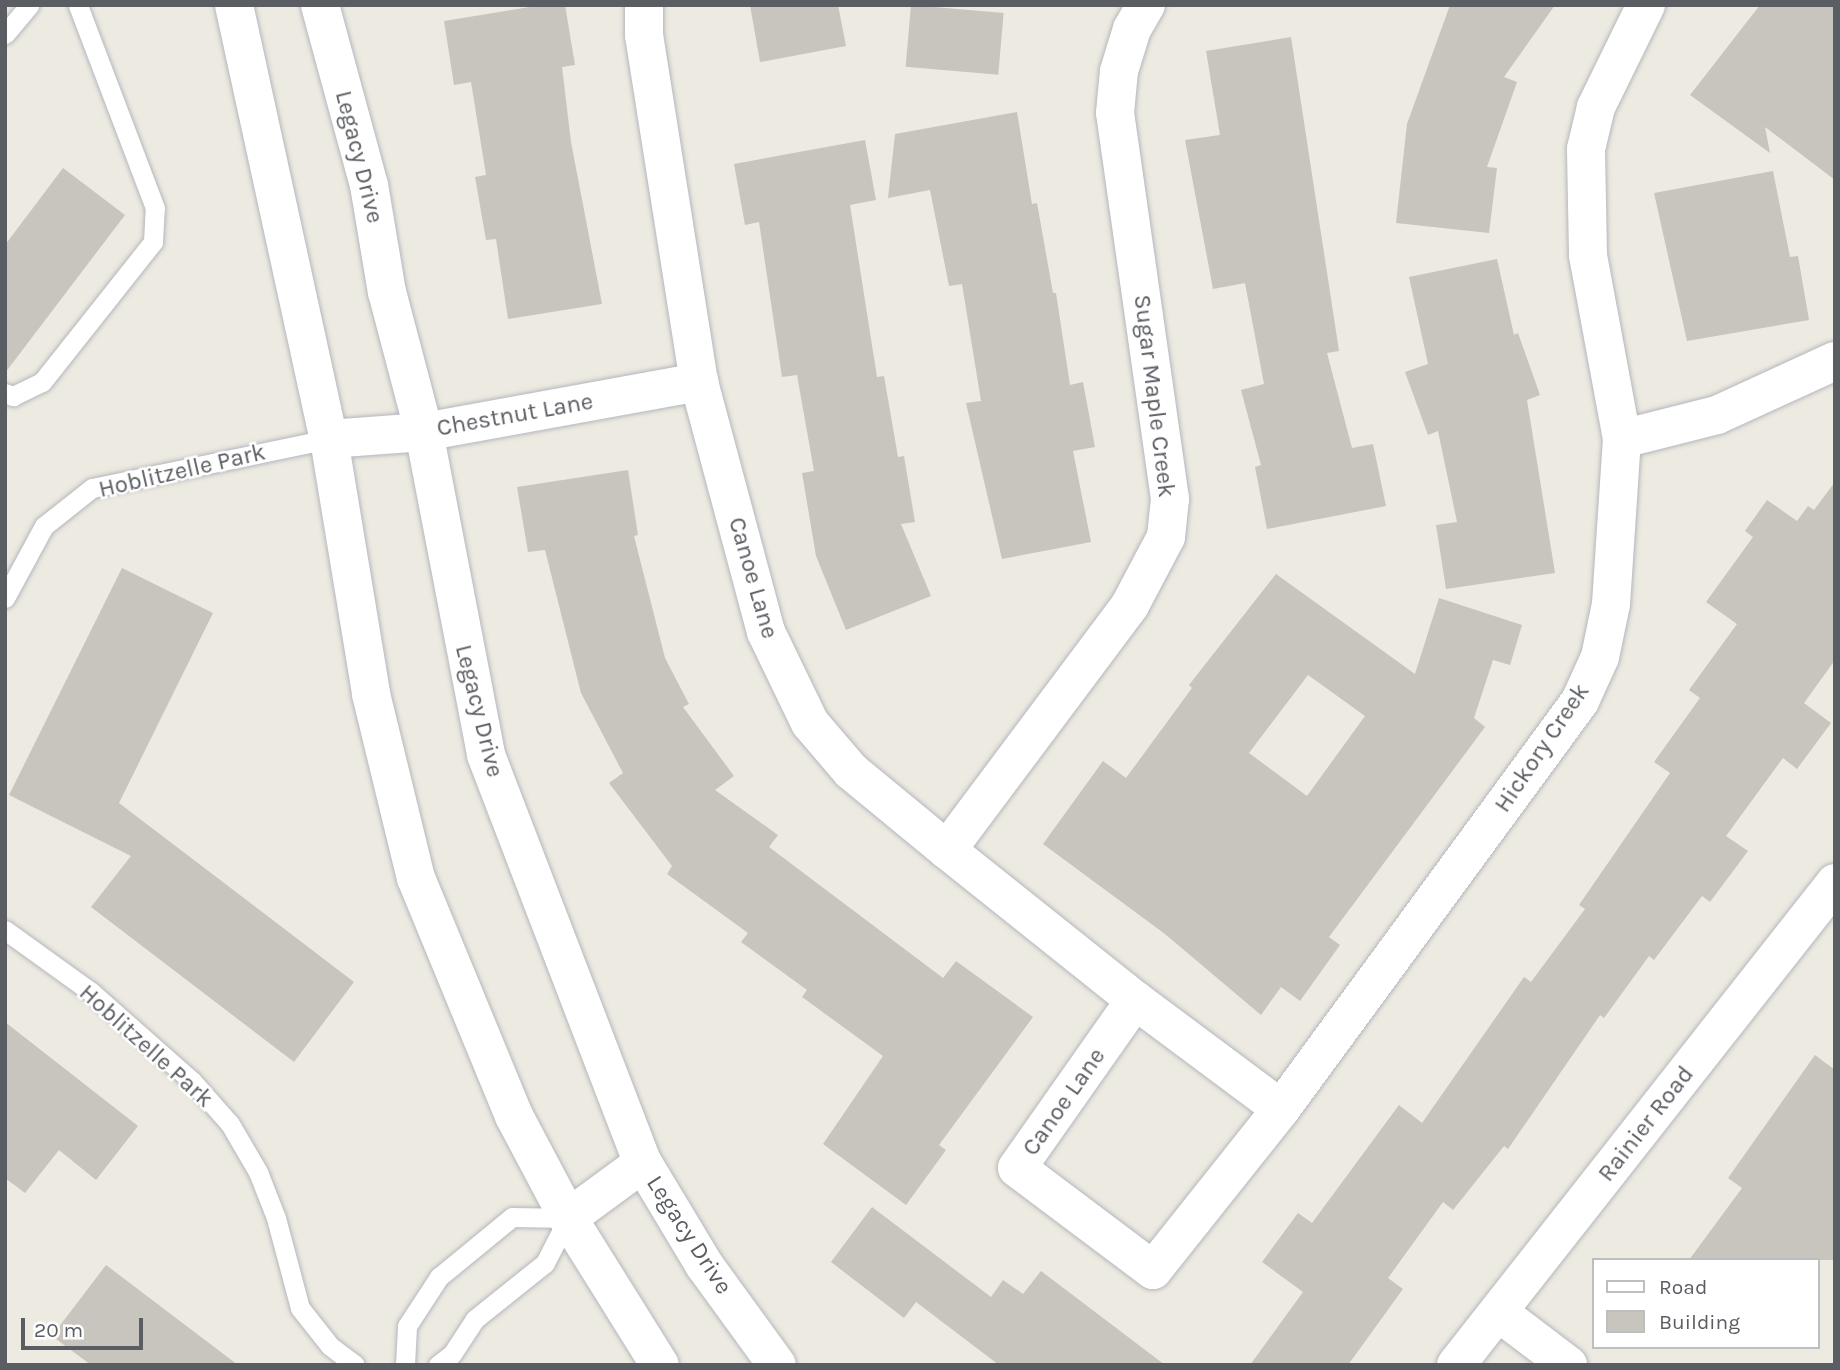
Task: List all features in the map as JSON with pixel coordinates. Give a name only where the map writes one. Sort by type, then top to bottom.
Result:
[{"type":"street","points":[[234,5],[329,439],[371,694],[416,878],[514,1116],[568,1218],[660,1365]]},
{"type":"street","name":"Legacy Drive","points":[[320,5],[369,185],[387,292],[424,432],[486,755],[643,1163],[705,1266],[777,1365]]},
{"type":"street","name":"Canoe Lane","points":[[644,5],[644,35],[699,382],[766,632],[788,683],[810,723],[851,771],[947,850],[1135,1000],[1281,1109]]},
{"type":"street","name":"Sugar Maple Creek","points":[[947,850],[1130,606],[1166,537],[1170,499],[1115,113],[1119,71],[1132,29],[1146,5]]},
{"type":"street","name":"Hickory Creek","points":[[1153,1270],[1281,1109],[1580,701],[1600,657],[1611,604],[1622,439],[1588,255],[1586,149],[1596,107],[1646,5]]},
{"type":"street","points":[[1622,439],[1717,415],[1835,360]]},
{"type":"street","name":"Chestnut Lane","points":[[329,439],[424,432],[699,382]]},
{"type":"street","name":"Rainier Road","points":[[1456,1365],[1835,883]]},
{"type":"street","name":"Canoe Lane","points":[[1135,1000],[1017,1168],[1153,1270]]},
{"type":"street","points":[[568,1218],[643,1163]]},
{"type":"street","points":[[1498,1312],[1568,1365]]},
{"type":"lane","points":[[5,34],[29,5]]},
{"type":"lane","points":[[5,393],[13,396],[42,382],[153,242],[155,208],[78,5]]},
{"type":"lane","name":"Hoblitzelle Park","points":[[5,598],[21,562],[44,526],[92,488],[329,439]]},
{"type":"lane","name":"Hoblitzelle Park","points":[[5,930],[91,992],[192,1082],[230,1124],[258,1172],[276,1218],[300,1308],[330,1346],[355,1365]]},
{"type":"lane","points":[[405,1365],[407,1326],[439,1277],[512,1217],[568,1218],[545,1263],[474,1319],[452,1354],[438,1365]]},
{"type":"building","points":[[542,5],[565,5],[575,65],[562,67],[571,142],[602,304],[508,319],[496,239],[486,240],[475,177],[486,175],[471,82],[454,85],[444,21]]},
{"type":"building","points":[[750,5],[838,5],[846,46],[760,62]]},
{"type":"building","points":[[911,5],[1004,13],[998,75],[906,67]]},
{"type":"building","points":[[1450,5],[1555,5],[1504,77],[1517,82],[1487,167],[1497,168],[1489,233],[1396,223],[1407,124]]},
{"type":"building","points":[[1760,5],[1835,5],[1835,180],[1765,127],[1770,153],[1690,95]]},
{"type":"building","points":[[1291,37],[1339,351],[1327,353],[1352,448],[1373,444],[1386,506],[1267,529],[1255,467],[1261,465],[1241,390],[1264,384],[1245,283],[1213,289],[1185,140],[1220,135],[1206,51]]},
{"type":"building","points":[[1017,112],[1032,204],[1037,203],[1053,293],[1056,293],[1070,385],[1083,382],[1095,447],[1073,451],[1091,542],[1002,559],[966,403],[981,401],[962,284],[949,286],[930,190],[888,198],[895,134]]},
{"type":"building","points":[[865,140],[876,200],[850,205],[877,377],[884,376],[898,457],[904,456],[915,522],[901,524],[931,596],[846,630],[816,556],[802,473],[814,471],[797,375],[782,377],[759,222],[745,225],[734,164]]},
{"type":"building","points":[[63,168],[125,215],[5,373],[5,245]]},
{"type":"building","points":[[1773,171],[1790,257],[1798,256],[1809,320],[1687,341],[1654,193]]},
{"type":"building","points":[[1497,259],[1514,335],[1518,333],[1540,395],[1527,400],[1555,573],[1446,589],[1436,525],[1457,522],[1438,431],[1428,435],[1405,372],[1428,364],[1409,277]]},
{"type":"building","points":[[628,470],[638,535],[634,536],[665,658],[689,704],[683,707],[734,776],[715,790],[778,835],[769,847],[943,978],[956,961],[1033,1017],[939,1145],[946,1150],[906,1205],[823,1144],[883,1056],[802,997],[807,990],[741,942],[748,933],[667,874],[672,866],[609,783],[623,773],[581,693],[545,550],[528,552],[517,487]]},
{"type":"building","points":[[1835,482],[1835,660],[1804,703],[1831,723],[1797,769],[1783,758],[1726,836],[1748,851],[1710,902],[1702,896],[1654,960],[1649,956],[1604,1018],[1600,1015],[1508,1149],[1504,1146],[1453,1210],[1443,1202],[1388,1278],[1403,1289],[1348,1365],[1250,1365],[1303,1292],[1262,1262],[1298,1213],[1312,1223],[1399,1105],[1422,1123],[1524,977],[1531,982],[1585,909],[1579,905],[1670,773],[1654,762],[1700,698],[1689,690],[1737,624],[1706,602],[1753,537],[1745,531],[1767,500],[1797,521],[1808,506],[1814,510]]},
{"type":"building","points":[[122,568],[213,613],[119,803],[354,982],[294,1062],[91,907],[131,856],[9,795]]},
{"type":"building","points":[[1276,574],[1415,674],[1439,598],[1522,625],[1510,665],[1493,660],[1474,718],[1485,727],[1329,937],[1340,945],[1300,1001],[1281,987],[1261,1015],[1165,934],[1043,844],[1103,761],[1126,778],[1192,688],[1189,685]],"holes":[[[1308,675],[1365,716],[1307,796],[1249,753]]]},
{"type":"building","points":[[5,1022],[138,1126],[96,1180],[59,1150],[25,1193],[5,1178]]},
{"type":"building","points":[[1815,1055],[1835,1070],[1835,1260],[1690,1258],[1742,1188],[1728,1178]]},
{"type":"building","points":[[872,1207],[991,1297],[1003,1280],[1023,1294],[1041,1271],[1165,1365],[999,1365],[916,1302],[904,1318],[831,1262]]},
{"type":"building","points":[[106,1265],[238,1365],[91,1365],[52,1336]]}]
